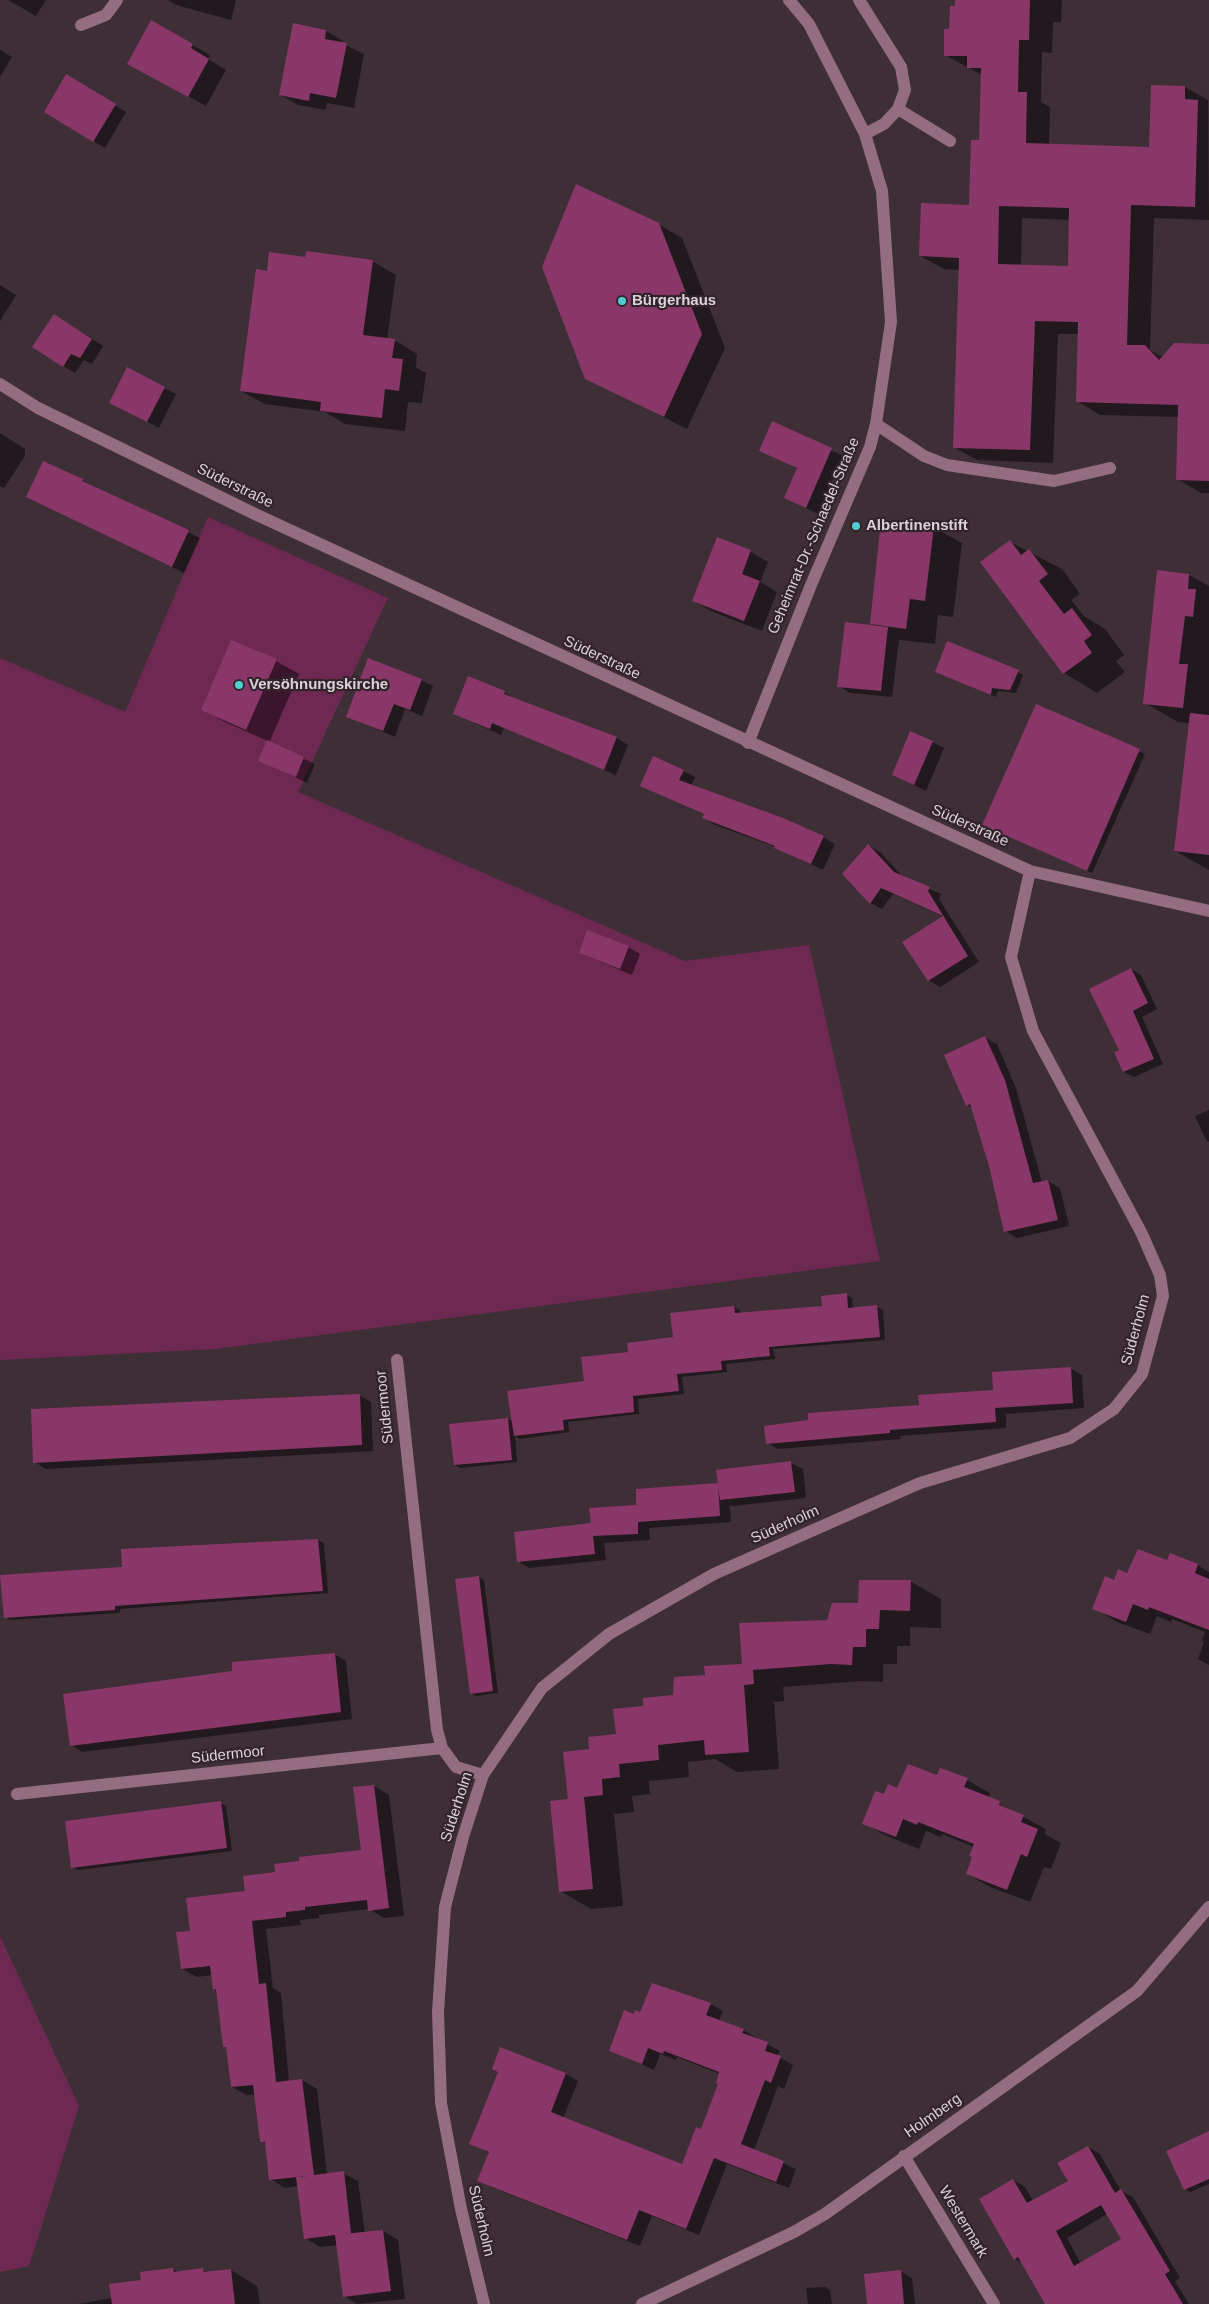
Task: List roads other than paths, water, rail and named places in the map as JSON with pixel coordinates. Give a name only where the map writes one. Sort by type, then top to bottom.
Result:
[{"type":"street","points":[[82,25],[106,15],[117,0]]},
{"type":"street","name":"Geheimrat-Dr.-Schaedel-Straße","points":[[748,743],[811,585],[870,447],[876,424],[891,322],[882,192],[865,134],[809,24],[789,0]]},
{"type":"street","points":[[859,0],[901,67],[905,90],[898,109],[884,124],[865,134]]},
{"type":"street","points":[[898,109],[950,141]]},
{"type":"street","name":"Süderstraße","points":[[0,384],[38,408],[257,515],[748,743],[1030,871],[1209,911]]},
{"type":"street","points":[[876,424],[924,456],[947,465],[1054,481],[1110,468]]},
{"type":"street","name":"Süderholm","points":[[484,2304],[460,2209],[441,2103],[438,2050],[440,1975],[445,1907],[463,1837],[483,1775],[542,1688],[609,1634],[714,1574],[920,1483],[1070,1438],[1114,1409],[1142,1374],[1163,1296],[1160,1275],[1141,1232],[1033,1031],[1010,957],[1030,871]]},
{"type":"street","name":"Südermoor","points":[[397,1360],[437,1730],[442,1748],[456,1767],[483,1775]]},
{"type":"street","name":"Südermoor","points":[[17,1794],[442,1748]]},
{"type":"street","name":"Holmberg","points":[[642,2304],[794,2232],[825,2214],[1137,1991],[1209,1907]]},
{"type":"street","name":"Westermark","points":[[904,2156],[994,2304]]},
{"type":"place","name":"Bürgerhaus","points":[[622,301]]},
{"type":"place","name":"Albertinenstift","points":[[856,526]]},
{"type":"place","name":"Versöhnungskirche","points":[[239,685]]}]
